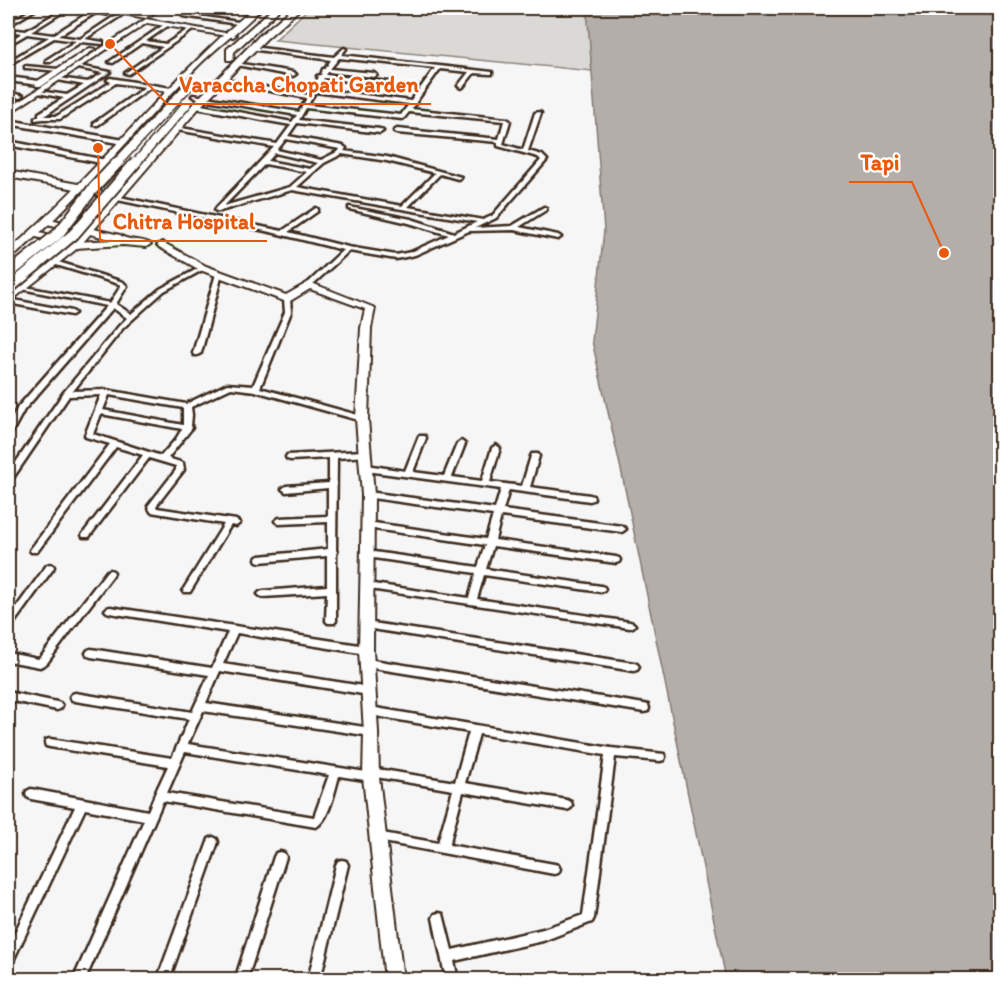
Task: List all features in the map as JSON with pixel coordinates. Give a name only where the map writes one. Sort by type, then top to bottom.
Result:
[{"type":"main road","points":[[8,274],[58,234],[92,190],[218,52],[232,31],[266,8]]},
{"type":"main road","points":[[218,52],[228,48],[271,8]]},
{"type":"main road","points":[[234,61],[230,51],[277,8]]},
{"type":"main road","points":[[8,300],[75,244],[177,128],[195,101],[220,81],[260,29],[288,8]]},
{"type":"main road","points":[[8,289],[74,234],[234,61],[297,8]]},
{"type":"main road","points":[[8,256],[50,222],[193,67],[255,10]]},
{"type":"main road","points":[[193,67],[205,67]]},
{"type":"street","points":[[8,25],[36,8]]},
{"type":"street","points":[[8,44],[67,8]]},
{"type":"street","points":[[78,8],[98,9],[192,29],[232,31]]},
{"type":"street","points":[[8,104],[80,67],[159,8]]},
{"type":"street","points":[[8,112],[40,88],[58,70],[144,19],[171,8]]},
{"type":"street","points":[[220,8],[255,10]]},
{"type":"street","points":[[8,64],[98,9],[144,19],[232,31]]},
{"type":"street","points":[[224,21],[239,10]]},
{"type":"street","points":[[8,15],[21,17]]},
{"type":"street","points":[[48,61],[120,15]]},
{"type":"street","points":[[185,15],[224,21],[232,31]]},
{"type":"street","points":[[111,62],[167,25]]},
{"type":"street","points":[[127,73],[192,29]]},
{"type":"street","points":[[8,30],[101,43]]},
{"type":"street","points":[[8,37],[17,38]]},
{"type":"street","points":[[142,42],[167,46]]},
{"type":"street","points":[[252,48],[490,73]]},
{"type":"street","points":[[207,218],[218,210],[278,146],[306,106],[320,76],[344,49]]},
{"type":"street","points":[[234,61],[293,74]]},
{"type":"street","points":[[369,82],[387,61]]},
{"type":"street","points":[[27,67],[58,70]]},
{"type":"street","points":[[42,117],[41,114],[108,71],[80,67]]},
{"type":"street","points":[[439,67],[406,113],[408,117],[397,130],[501,141]]},
{"type":"street","points":[[325,70],[374,75]]},
{"type":"street","points":[[461,86],[473,71]]},
{"type":"street","points":[[320,76],[389,84]]},
{"type":"street","points":[[98,78],[171,90]]},
{"type":"street","points":[[8,79],[69,97]]},
{"type":"street","points":[[60,79],[90,84]]},
{"type":"street","points":[[28,125],[42,117],[58,118],[115,81]]},
{"type":"street","points":[[220,81],[309,97]]},
{"type":"street","points":[[96,124],[147,87]]},
{"type":"street","points":[[312,90],[414,103]]},
{"type":"street","points":[[8,94],[20,96]]},
{"type":"street","points":[[195,101],[300,114]]},
{"type":"street","points":[[195,101],[295,123],[380,131]]},
{"type":"street","points":[[8,174],[115,201],[396,257],[413,254],[496,215],[544,160],[540,156],[501,146],[507,121],[505,120],[406,113],[396,117],[306,106]]},
{"type":"street","points":[[525,152],[538,113]]},
{"type":"street","points":[[8,122],[124,142]]},
{"type":"street","points":[[177,128],[278,146]]},
{"type":"street","points":[[285,137],[344,148],[341,152]]},
{"type":"street","points":[[8,143],[106,162]]},
{"type":"street","points":[[273,151],[322,162]]},
{"type":"street","points":[[218,210],[292,188],[322,162],[341,152],[387,159],[458,177]]},
{"type":"street","points":[[264,162],[312,171]]},
{"type":"street","points":[[404,207],[439,172]]},
{"type":"street","points":[[8,181],[80,191]]},
{"type":"street","points":[[292,188],[485,222]]},
{"type":"street","points":[[351,208],[411,221],[455,235]]},
{"type":"street","points":[[513,228],[543,209]]},
{"type":"street","points":[[283,233],[316,210]]},
{"type":"street","points":[[50,222],[117,237],[123,242]]},
{"type":"street","points":[[466,230],[513,228],[558,237]]},
{"type":"street","points":[[36,234],[75,244],[123,242],[146,244],[163,241],[162,245],[203,268],[287,299]]},
{"type":"street","points":[[287,299],[309,285],[348,249]]},
{"type":"street","points":[[8,432],[21,409],[112,305],[123,284],[55,263]]},
{"type":"street","points":[[8,479],[67,394],[130,317],[162,290],[203,268]]},
{"type":"street","points":[[197,353],[219,274]]},
{"type":"street","points":[[309,285],[370,308],[366,328],[362,419],[368,495],[366,656],[376,837],[394,980]]},
{"type":"street","points":[[22,287],[112,305],[130,317]]},
{"type":"street","points":[[256,389],[288,312],[287,299]]},
{"type":"street","points":[[8,300],[72,313]]},
{"type":"street","points":[[67,394],[106,393],[187,406],[229,386],[256,389],[362,419]]},
{"type":"street","points":[[106,393],[89,435],[177,463],[181,467],[152,506],[154,510],[233,523],[187,590]]},
{"type":"street","points":[[163,459],[188,428],[190,421],[187,406]]},
{"type":"street","points":[[98,411],[188,428]]},
{"type":"street","points":[[408,473],[422,438]]},
{"type":"street","points":[[34,550],[114,444]]},
{"type":"street","points":[[447,479],[461,444]]},
{"type":"street","points":[[485,484],[496,448]]},
{"type":"street","points":[[86,535],[148,454]]},
{"type":"street","points":[[331,621],[333,455]]},
{"type":"street","points":[[290,457],[333,455],[408,473],[590,498]]},
{"type":"street","points":[[525,489],[535,456]]},
{"type":"street","points":[[286,489],[333,485]]},
{"type":"street","points":[[472,602],[506,486]]},
{"type":"street","points":[[368,495],[622,529]]},
{"type":"street","points":[[279,520],[333,519]]},
{"type":"street","points":[[367,525],[616,560]]},
{"type":"street","points":[[260,559],[333,552]]},
{"type":"street","points":[[367,554],[602,589]]},
{"type":"street","points":[[8,625],[50,567]]},
{"type":"street","points":[[8,657],[40,663],[44,660],[110,573]]},
{"type":"street","points":[[366,586],[630,625]]},
{"type":"street","points":[[263,594],[332,589]]},
{"type":"street","points":[[110,610],[234,629],[644,708]]},
{"type":"street","points":[[366,626],[634,667]]},
{"type":"street","points":[[79,980],[234,629]]},
{"type":"street","points":[[91,653],[369,691]]},
{"type":"street","points":[[75,697],[371,732]]},
{"type":"street","points":[[8,698],[57,706]]},
{"type":"street","points":[[370,711],[611,752],[660,757]]},
{"type":"street","points":[[442,849],[475,729]]},
{"type":"street","points":[[50,743],[174,763]]},
{"type":"street","points":[[181,747],[460,787],[567,805]]},
{"type":"street","points":[[447,957],[543,935],[588,918],[611,752]]},
{"type":"street","points":[[159,796],[316,822],[320,817],[336,771]]},
{"type":"street","points":[[31,794],[150,816]]},
{"type":"street","points":[[8,959],[82,803]]},
{"type":"street","points":[[376,837],[554,869]]},
{"type":"street","points":[[163,980],[213,842]]},
{"type":"street","points":[[241,980],[280,857]]},
{"type":"street","points":[[314,980],[342,865]]},
{"type":"street","points":[[439,918],[452,980]]},
{"type":"shaded area","points":[[309,8],[499,8],[588,13],[592,71],[275,40]]},
{"type":"shaded area","points":[[587,8],[1000,8],[1000,979],[726,979],[622,474],[592,341],[604,230]]},
{"type":"place","name":"Varaccha Chopati Garden","points":[[110,44]]},
{"type":"place","name":"Chitra Hospital","points":[[98,148]]},
{"type":"place","name":"Tapi","points":[[944,253]]}]
